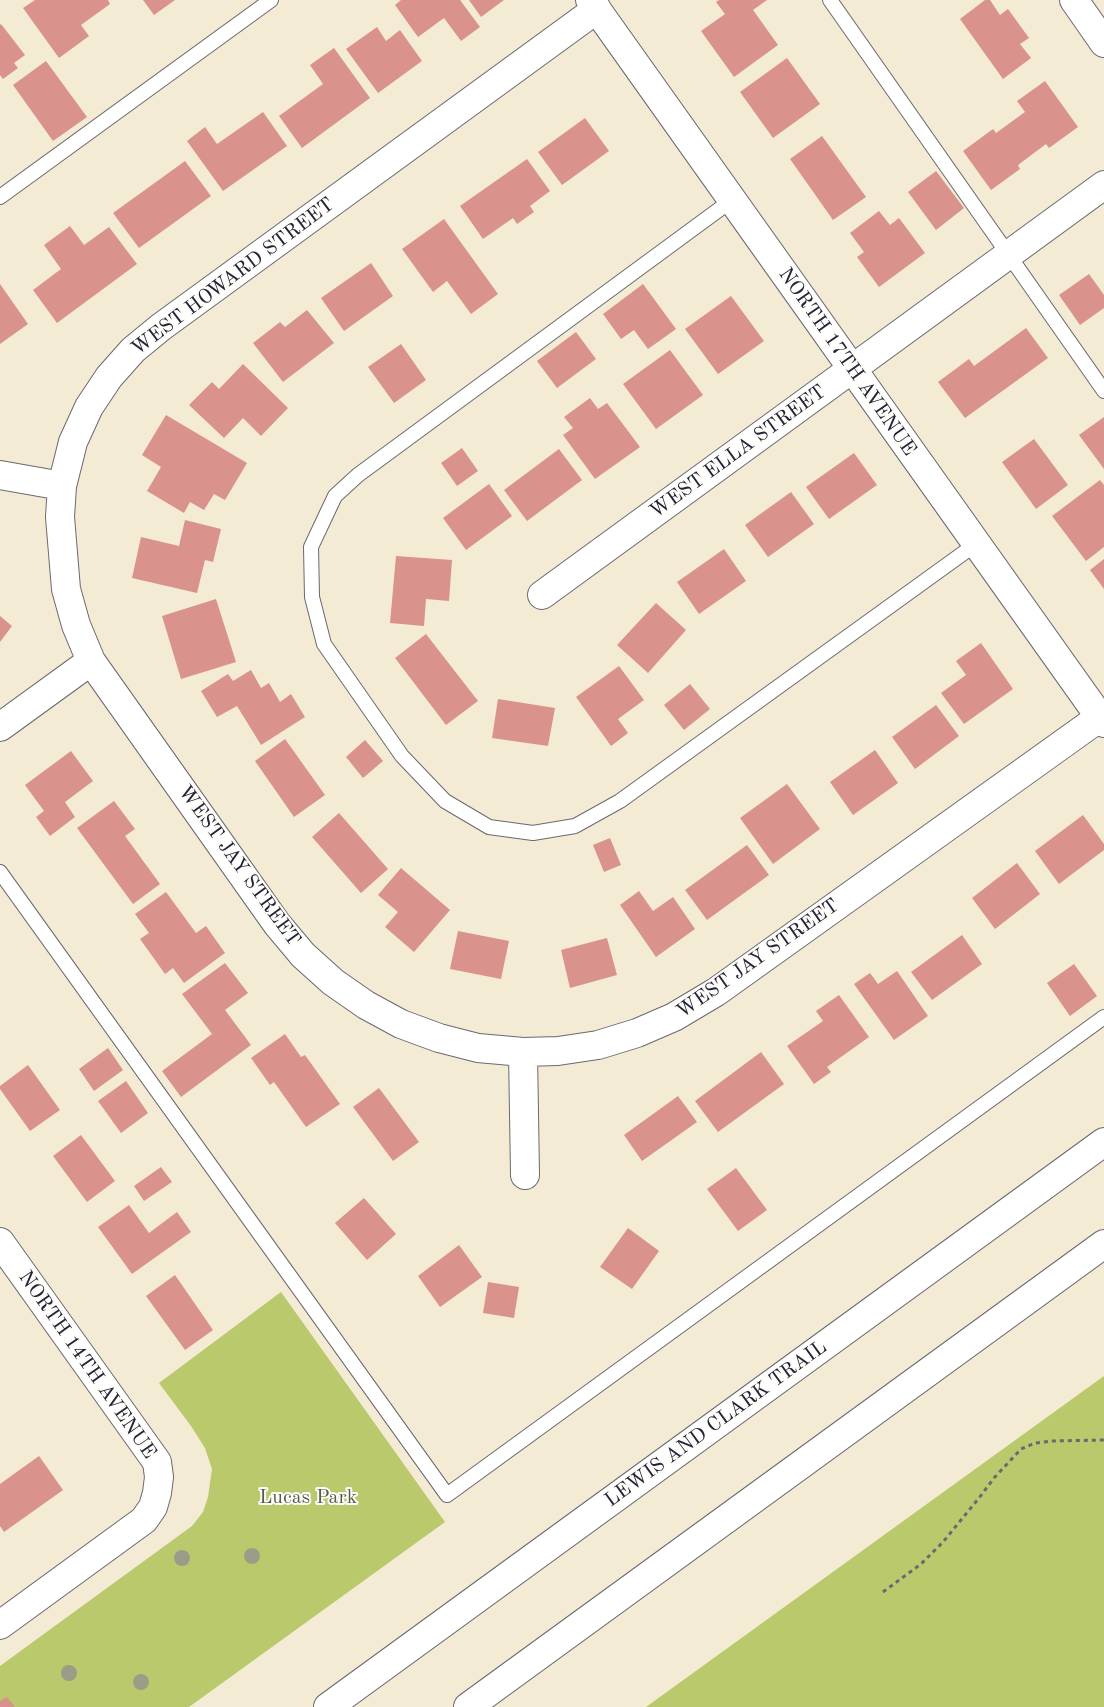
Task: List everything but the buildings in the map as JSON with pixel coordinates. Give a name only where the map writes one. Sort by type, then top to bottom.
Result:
[{"type":"main road","points":[[1074,0],[1104,43]]},
{"type":"main road","name":"NORTH 17TH AVENUE","points":[[593,5],[1102,720]]},
{"type":"main road","name":"WEST HOWARD STREET","points":[[91,661],[76,625],[66,589],[60,517],[62,486],[74,442],[89,407],[109,377],[133,350],[161,327],[593,5]]},
{"type":"main road","name":"WEST ELLA STREET","points":[[542,595],[1104,185]]},
{"type":"main road","points":[[0,475],[62,486]]},
{"type":"main road","points":[[0,727],[91,661]]},
{"type":"main road","name":"WEST JAY STREET","points":[[91,661],[277,924],[303,955],[315,966],[333,982],[366,1005],[401,1024],[439,1038],[478,1048],[523,1052],[558,1051],[598,1045],[637,1034],[674,1018],[716,992],[1102,720]]},
{"type":"main road","points":[[523,1052],[525,1175]]},
{"type":"main road","name":"LEWIS AND CLARK TRAIL","points":[[328,1707],[1104,1142]]},
{"type":"main road","name":"NORTH 14TH AVENUE","points":[[0,1242],[156,1462],[159,1477],[158,1493],[153,1507],[144,1520],[0,1625]]},
{"type":"main road","points":[[468,1707],[1104,1244]]},
{"type":"lane","points":[[0,196],[270,0]]},
{"type":"lane","points":[[830,0],[1104,391]]},
{"type":"lane","points":[[732,200],[358,475],[335,496],[311,547],[312,597],[324,644],[402,756],[445,801],[489,827],[533,833],[575,826],[620,801],[976,544]]},
{"type":"lane","points":[[0,872],[447,1495],[1104,1017]]},
{"type":"path","points":[[883,1592],[921,1564],[943,1542],[994,1478],[1020,1449],[1035,1443],[1052,1441],[1104,1440]]},
{"type":"green space","name":"Lucas Park","points":[[281,1292],[445,1522],[189,1707],[0,1707],[0,1666],[192,1526],[203,1512],[208,1497],[212,1469],[205,1448],[159,1383]]},
{"type":"green space","points":[[1104,1376],[1104,1707],[646,1707]]}]
